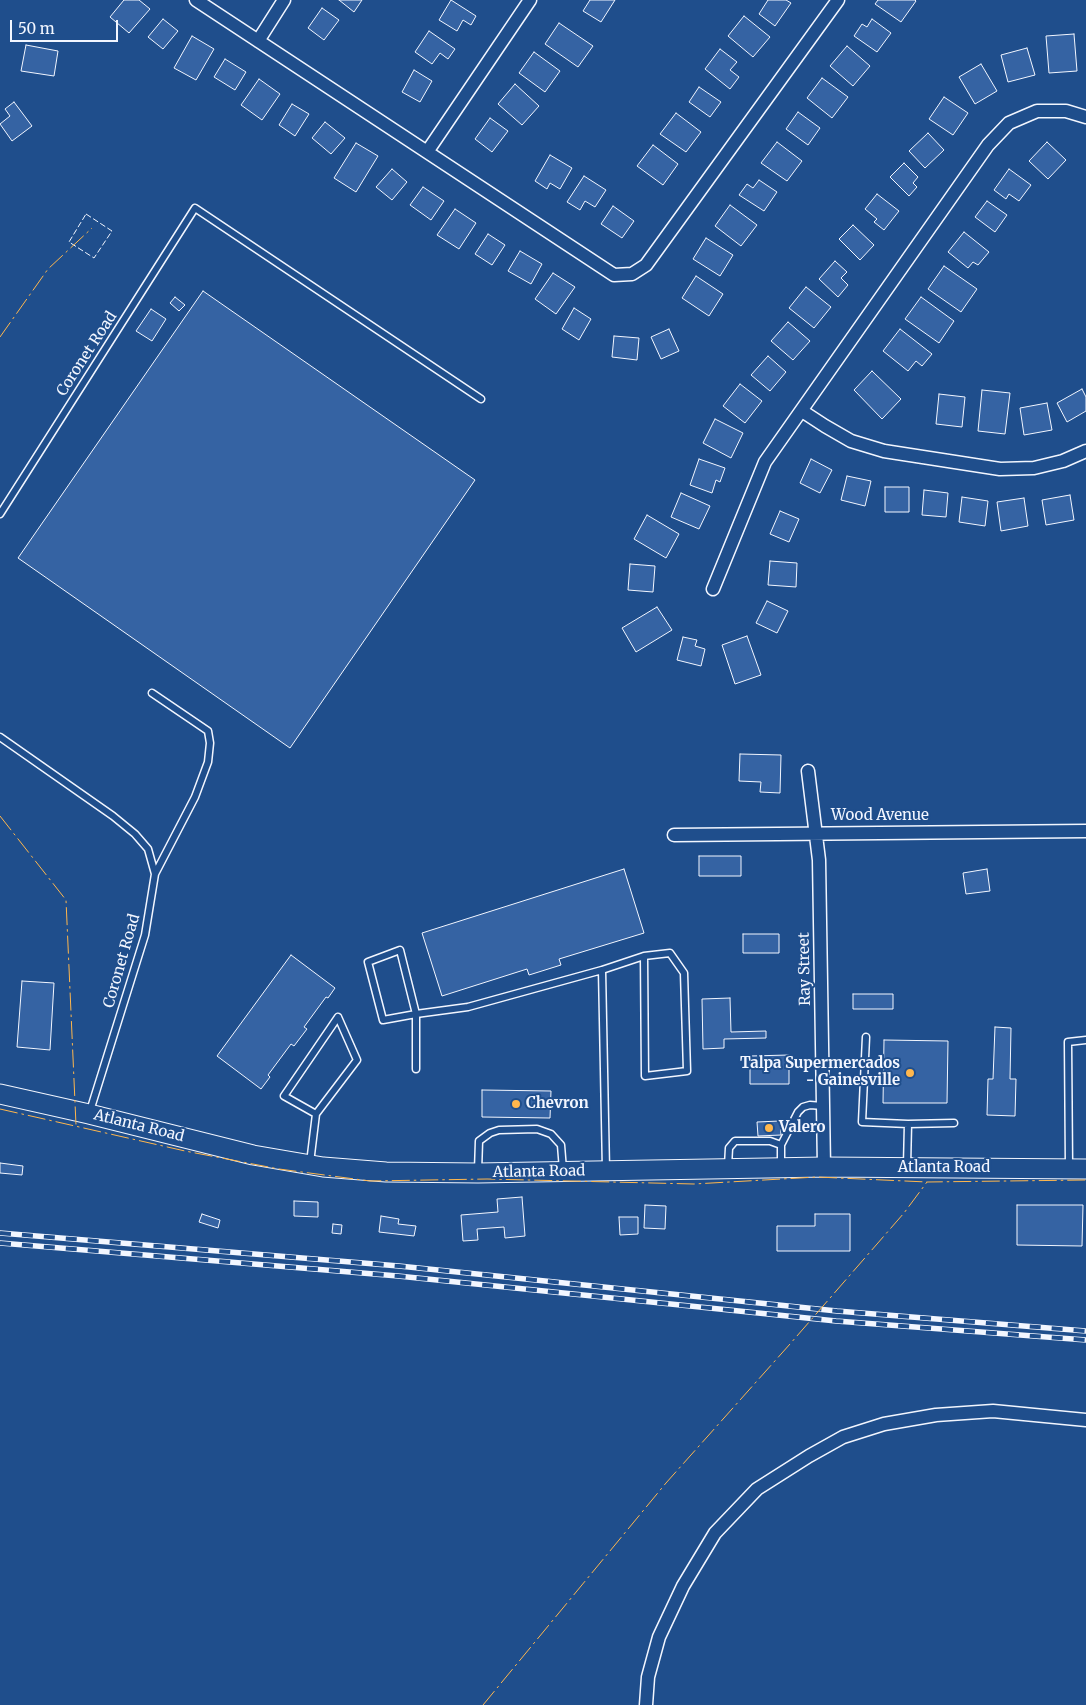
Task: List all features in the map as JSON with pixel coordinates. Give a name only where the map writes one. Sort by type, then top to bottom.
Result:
[{"type":"main road","name":"Atlanta Road","points":[[0,1094],[253,1155],[310,1164],[386,1172],[478,1173],[824,1167],[1077,1169]]},
{"type":"street","points":[[196,0],[614,275],[632,274],[646,265],[838,0]]},
{"type":"street","points":[[258,40],[284,0]]},
{"type":"street","points":[[427,152],[530,0]]},
{"type":"street","points":[[713,589],[765,462],[988,145],[1009,123],[1037,111],[1066,111],[1086,117]]},
{"type":"street","points":[[802,411],[851,441],[884,451],[1000,469],[1034,468],[1064,461],[1086,451]]},
{"type":"street","name":"Ray Street","points":[[808,771],[819,860],[824,1167]]},
{"type":"street","name":"Wood Avenue","points":[[674,835],[1086,831]]},
{"type":"street","points":[[646,1705],[648,1677],[659,1637],[682,1586],[715,1533],[757,1489],[809,1456],[844,1437],[884,1424],[936,1415],[993,1411],[1086,1420]]},
{"type":"lane","name":"Coronet Road","points":[[0,514],[195,208],[482,399]]},
{"type":"lane","points":[[152,693],[208,731],[210,743],[208,762],[194,797],[155,874]]},
{"type":"lane","name":"Coronet Road","points":[[0,737],[113,816],[135,834],[148,849],[155,874],[145,936],[89,1114]]},
{"type":"lane","points":[[416,1069],[416,1014],[400,950],[368,962],[383,1020],[416,1014],[468,1007],[602,970],[644,956],[670,953],[684,973],[687,1071],[646,1076],[644,956]]},
{"type":"lane","points":[[602,970],[606,1171]]},
{"type":"lane","points":[[310,1164],[316,1114],[357,1060],[338,1017],[284,1096],[316,1114]]},
{"type":"lane","points":[[866,1037],[862,1122],[954,1124]]},
{"type":"lane","points":[[1077,1169],[1068,1042],[1086,1040]]},
{"type":"lane","points":[[781,1168],[781,1145],[798,1112],[803,1107],[810,1105],[824,1106]]},
{"type":"lane","points":[[908,1124],[908,1167]]},
{"type":"lane","points":[[478,1173],[479,1140],[499,1130],[538,1129],[551,1134],[562,1145],[564,1172]]},
{"type":"lane","points":[[728,1169],[729,1148],[735,1141],[770,1140],[781,1145]]},
{"type":"building","points":[[124,0],[139,0],[150,9],[129,33],[110,17]]},
{"type":"building","points":[[339,0],[362,0],[354,12]]},
{"type":"building","points":[[451,0],[476,16],[471,25],[463,20],[457,31],[439,20]]},
{"type":"building","points":[[590,0],[615,0],[601,22],[583,11]]},
{"type":"building","points":[[768,0],[786,0],[791,3],[775,26],[759,14]]},
{"type":"building","points":[[878,0],[916,1],[901,22],[875,4]]},
{"type":"building","points":[[322,8],[339,20],[324,40],[308,28]]},
{"type":"building","points":[[744,16],[770,37],[753,57],[728,36]]},
{"type":"building","points":[[163,19],[178,31],[163,49],[148,37]]},
{"type":"building","points":[[872,19],[891,33],[877,52],[854,36],[862,24],[867,27]]},
{"type":"building","points":[[559,23],[593,46],[578,67],[545,44]]},
{"type":"building","points":[[429,31],[455,49],[448,59],[440,53],[432,64],[415,52]]},
{"type":"building","points":[[1074,34],[1077,71],[1049,73],[1046,36]]},
{"type":"building","points":[[192,36],[214,49],[196,80],[174,68]]},
{"type":"building","points":[[26,45],[58,51],[54,76],[21,71]]},
{"type":"building","points":[[847,46],[870,66],[853,86],[830,66]]},
{"type":"building","points":[[1027,48],[1035,75],[1008,82],[1001,55]]},
{"type":"building","points":[[720,49],[737,62],[730,70],[739,77],[730,89],[705,69]]},
{"type":"building","points":[[534,52],[560,71],[545,92],[519,73]]},
{"type":"building","points":[[225,59],[246,72],[235,90],[214,77]]},
{"type":"building","points":[[981,64],[997,91],[975,104],[959,77]]},
{"type":"building","points":[[414,70],[432,81],[420,102],[402,92]]},
{"type":"building","points":[[822,78],[848,97],[832,118],[807,98]]},
{"type":"building","points":[[259,79],[280,94],[262,120],[241,105]]},
{"type":"building","points":[[515,84],[539,106],[522,125],[498,104]]},
{"type":"building","points":[[699,87],[721,102],[710,117],[689,102]]},
{"type":"building","points":[[944,97],[968,113],[953,135],[929,119]]},
{"type":"building","points":[[14,102],[32,126],[12,141],[0,124],[10,116],[5,109]]},
{"type":"building","points":[[292,104],[309,114],[295,136],[279,125]]},
{"type":"building","points":[[798,112],[820,128],[808,145],[786,129]]},
{"type":"building","points":[[676,113],[701,132],[686,152],[660,134]]},
{"type":"building","points":[[490,118],[508,131],[492,152],[475,139]]},
{"type":"building","points":[[325,122],[345,138],[331,154],[312,138]]},
{"type":"building","points":[[928,133],[944,150],[925,168],[909,151]]},
{"type":"building","points":[[777,142],[802,161],[787,181],[761,163]]},
{"type":"building","points":[[1047,142],[1066,160],[1048,179],[1029,161]]},
{"type":"building","points":[[356,143],[378,156],[356,192],[334,178]]},
{"type":"building","points":[[653,145],[678,164],[663,185],[637,166]]},
{"type":"building","points":[[550,155],[572,168],[560,189],[550,183],[547,189],[535,181]]},
{"type":"building","points":[[904,163],[918,177],[913,183],[917,187],[909,196],[890,177]]},
{"type":"building","points":[[392,169],[407,182],[392,200],[376,187]]},
{"type":"building","points":[[1009,169],[1031,185],[1019,201],[1009,194],[1006,199],[994,190]]},
{"type":"building","points":[[584,176],[606,190],[595,207],[585,201],[580,210],[567,202]]},
{"type":"building","points":[[759,180],[777,192],[764,211],[739,195],[747,184],[753,188]]},
{"type":"building","points":[[423,187],[444,201],[431,220],[410,205]]},
{"type":"building","points":[[877,194],[899,211],[884,230],[874,222],[877,219],[865,209]]},
{"type":"building","points":[[987,201],[1007,215],[995,232],[975,217]]},
{"type":"building","points":[[730,205],[757,225],[741,246],[715,226]]},
{"type":"building","points":[[613,206],[634,221],[622,238],[601,224]]},
{"type":"building","points":[[455,209],[476,223],[459,249],[437,235]]},
{"type":"building","points":[[853,225],[874,245],[860,260],[839,239]]},
{"type":"building","points":[[964,232],[989,252],[978,265],[973,262],[968,268],[948,252]]},
{"type":"building","points":[[488,234],[505,245],[492,265],[475,254]]},
{"type":"building","points":[[706,238],[733,255],[720,276],[693,259]]},
{"type":"building","points":[[520,251],[542,264],[531,284],[508,271]]},
{"type":"building","points":[[835,261],[847,272],[841,278],[848,285],[838,297],[819,279]]},
{"type":"building","points":[[944,266],[977,289],[961,312],[928,289]]},
{"type":"building","points":[[553,273],[575,287],[556,314],[535,299]]},
{"type":"building","points":[[696,276],[723,294],[709,316],[682,298]]},
{"type":"building","points":[[806,287],[831,307],[814,328],[789,308]]},
{"type":"building","points":[[203,291],[475,480],[290,748],[18,558]]},
{"type":"building","points":[[175,297],[185,305],[179,311],[170,303]]},
{"type":"building","points":[[921,297],[954,321],[939,343],[905,319]]},
{"type":"building","points":[[574,308],[591,319],[579,340],[562,329]]},
{"type":"building","points":[[151,309],[166,319],[152,341],[136,331]]},
{"type":"building","points":[[788,322],[810,341],[793,360],[771,341]]},
{"type":"building","points":[[669,329],[679,351],[661,359],[651,337]]},
{"type":"building","points":[[900,329],[932,354],[922,366],[916,361],[908,371],[883,351]]},
{"type":"building","points":[[614,336],[639,338],[637,360],[612,357]]},
{"type":"building","points":[[768,356],[786,372],[770,391],[751,375]]},
{"type":"building","points":[[872,371],[901,399],[882,419],[854,390]]},
{"type":"building","points":[[740,384],[762,401],[745,423],[723,406]]},
{"type":"building","points":[[1082,389],[1086,397],[1086,411],[1067,422],[1057,403]]},
{"type":"building","points":[[982,390],[1010,393],[1005,434],[978,431]]},
{"type":"building","points":[[939,394],[965,397],[962,427],[936,424]]},
{"type":"building","points":[[1047,403],[1052,430],[1024,435],[1020,408]]},
{"type":"building","points":[[715,419],[743,433],[731,458],[703,443]]},
{"type":"building","points":[[699,459],[725,468],[720,482],[716,480],[712,493],[690,485]]},
{"type":"building","points":[[811,459],[832,470],[820,493],[800,483]]},
{"type":"building","points":[[847,476],[871,481],[865,506],[841,500]]},
{"type":"building","points":[[885,487],[909,487],[909,512],[885,512]]},
{"type":"building","points":[[924,490],[948,493],[946,517],[922,515]]},
{"type":"building","points":[[681,493],[710,506],[699,529],[671,517]]},
{"type":"building","points":[[1070,495],[1074,520],[1046,525],[1042,500]]},
{"type":"building","points":[[962,497],[988,501],[985,526],[959,522]]},
{"type":"building","points":[[1024,498],[1028,526],[1001,531],[997,502]]},
{"type":"building","points":[[780,511],[799,519],[789,542],[770,534]]},
{"type":"building","points":[[647,515],[679,534],[666,558],[634,539]]},
{"type":"building","points":[[770,561],[797,563],[796,587],[768,585]]},
{"type":"building","points":[[630,564],[655,566],[653,592],[628,590]]},
{"type":"building","points":[[767,601],[788,611],[777,633],[756,623]]},
{"type":"building","points":[[657,607],[672,630],[636,652],[622,628]]},
{"type":"building","points":[[747,636],[761,675],[735,684],[722,645]]},
{"type":"building","points":[[683,637],[697,640],[695,646],[705,649],[701,666],[677,660]]},
{"type":"building","points":[[740,754],[781,755],[780,793],[760,792],[761,782],[739,781]]},
{"type":"building","points":[[699,856],[741,856],[741,876],[699,876]]},
{"type":"building","points":[[624,869],[644,933],[559,959],[561,965],[529,975],[527,969],[442,996],[422,933]]},
{"type":"building","points":[[987,869],[990,891],[966,894],[963,873]]},
{"type":"building","points":[[743,934],[779,934],[779,953],[743,953]]},
{"type":"building","points":[[291,955],[335,988],[304,1027],[307,1029],[294,1046],[291,1044],[268,1075],[270,1077],[261,1089],[217,1056]]},
{"type":"building","points":[[22,981],[54,983],[50,1050],[17,1047]]},
{"type":"building","points":[[853,994],[893,994],[893,1009],[853,1009]]},
{"type":"building","points":[[730,998],[731,1032],[766,1031],[766,1038],[724,1039],[724,1048],[703,1049],[702,999]]},
{"type":"building","points":[[995,1027],[1011,1028],[1010,1079],[1016,1079],[1015,1116],[987,1115],[988,1079],[993,1079]]},
{"type":"building","points":[[884,1040],[948,1041],[947,1103],[883,1103]]},
{"type":"building","points":[[789,1055],[789,1084],[750,1084],[750,1056]]},
{"type":"building","name":"Chevron","points":[[482,1090],[551,1091],[550,1118],[482,1117]]},
{"type":"building","name":"Valero","points":[[780,1121],[781,1135],[758,1136],[757,1122]]},
{"type":"building","points":[[0,1163],[23,1166],[22,1175],[0,1173]]},
{"type":"building","points":[[522,1197],[525,1236],[505,1238],[504,1227],[477,1229],[478,1240],[463,1241],[461,1215],[498,1212],[497,1199]]},
{"type":"building","points":[[294,1201],[318,1202],[318,1217],[294,1216]]},
{"type":"building","points":[[645,1205],[666,1206],[665,1229],[644,1228]]},
{"type":"building","points":[[1017,1205],[1083,1205],[1082,1246],[1017,1245]]},
{"type":"building","points":[[202,1214],[220,1220],[218,1228],[199,1222]]},
{"type":"building","points":[[815,1214],[850,1214],[850,1251],[777,1251],[777,1226],[815,1226]]},
{"type":"building","points":[[381,1216],[399,1219],[398,1224],[416,1226],[414,1236],[379,1232]]},
{"type":"building","points":[[619,1217],[638,1217],[638,1234],[620,1235]]},
{"type":"building","points":[[333,1224],[342,1225],[341,1234],[332,1233]]},
{"type":"railway","points":[[0,1233],[399,1266],[837,1311],[1086,1331]]},
{"type":"railway","points":[[0,1243],[398,1276],[836,1321],[1086,1340]]},
{"type":"fence","points":[[86,214],[112,231],[94,258],[69,242],[86,214]]},
{"type":"power","points":[[0,337],[48,269],[92,228]]},
{"type":"power","points":[[0,816],[66,900],[76,1125]]},
{"type":"power","points":[[0,1109],[185,1151],[279,1169],[370,1181],[487,1179],[694,1184],[817,1177],[927,1182]]},
{"type":"power","points":[[483,1705],[666,1483],[904,1213],[927,1182],[1086,1180]]},
{"type":"place","name":"Talpa Supermercados - Gainesville","points":[[910,1073]]},
{"type":"place","name":"Chevron","points":[[516,1104]]},
{"type":"place","name":"Valero","points":[[769,1128]]}]
